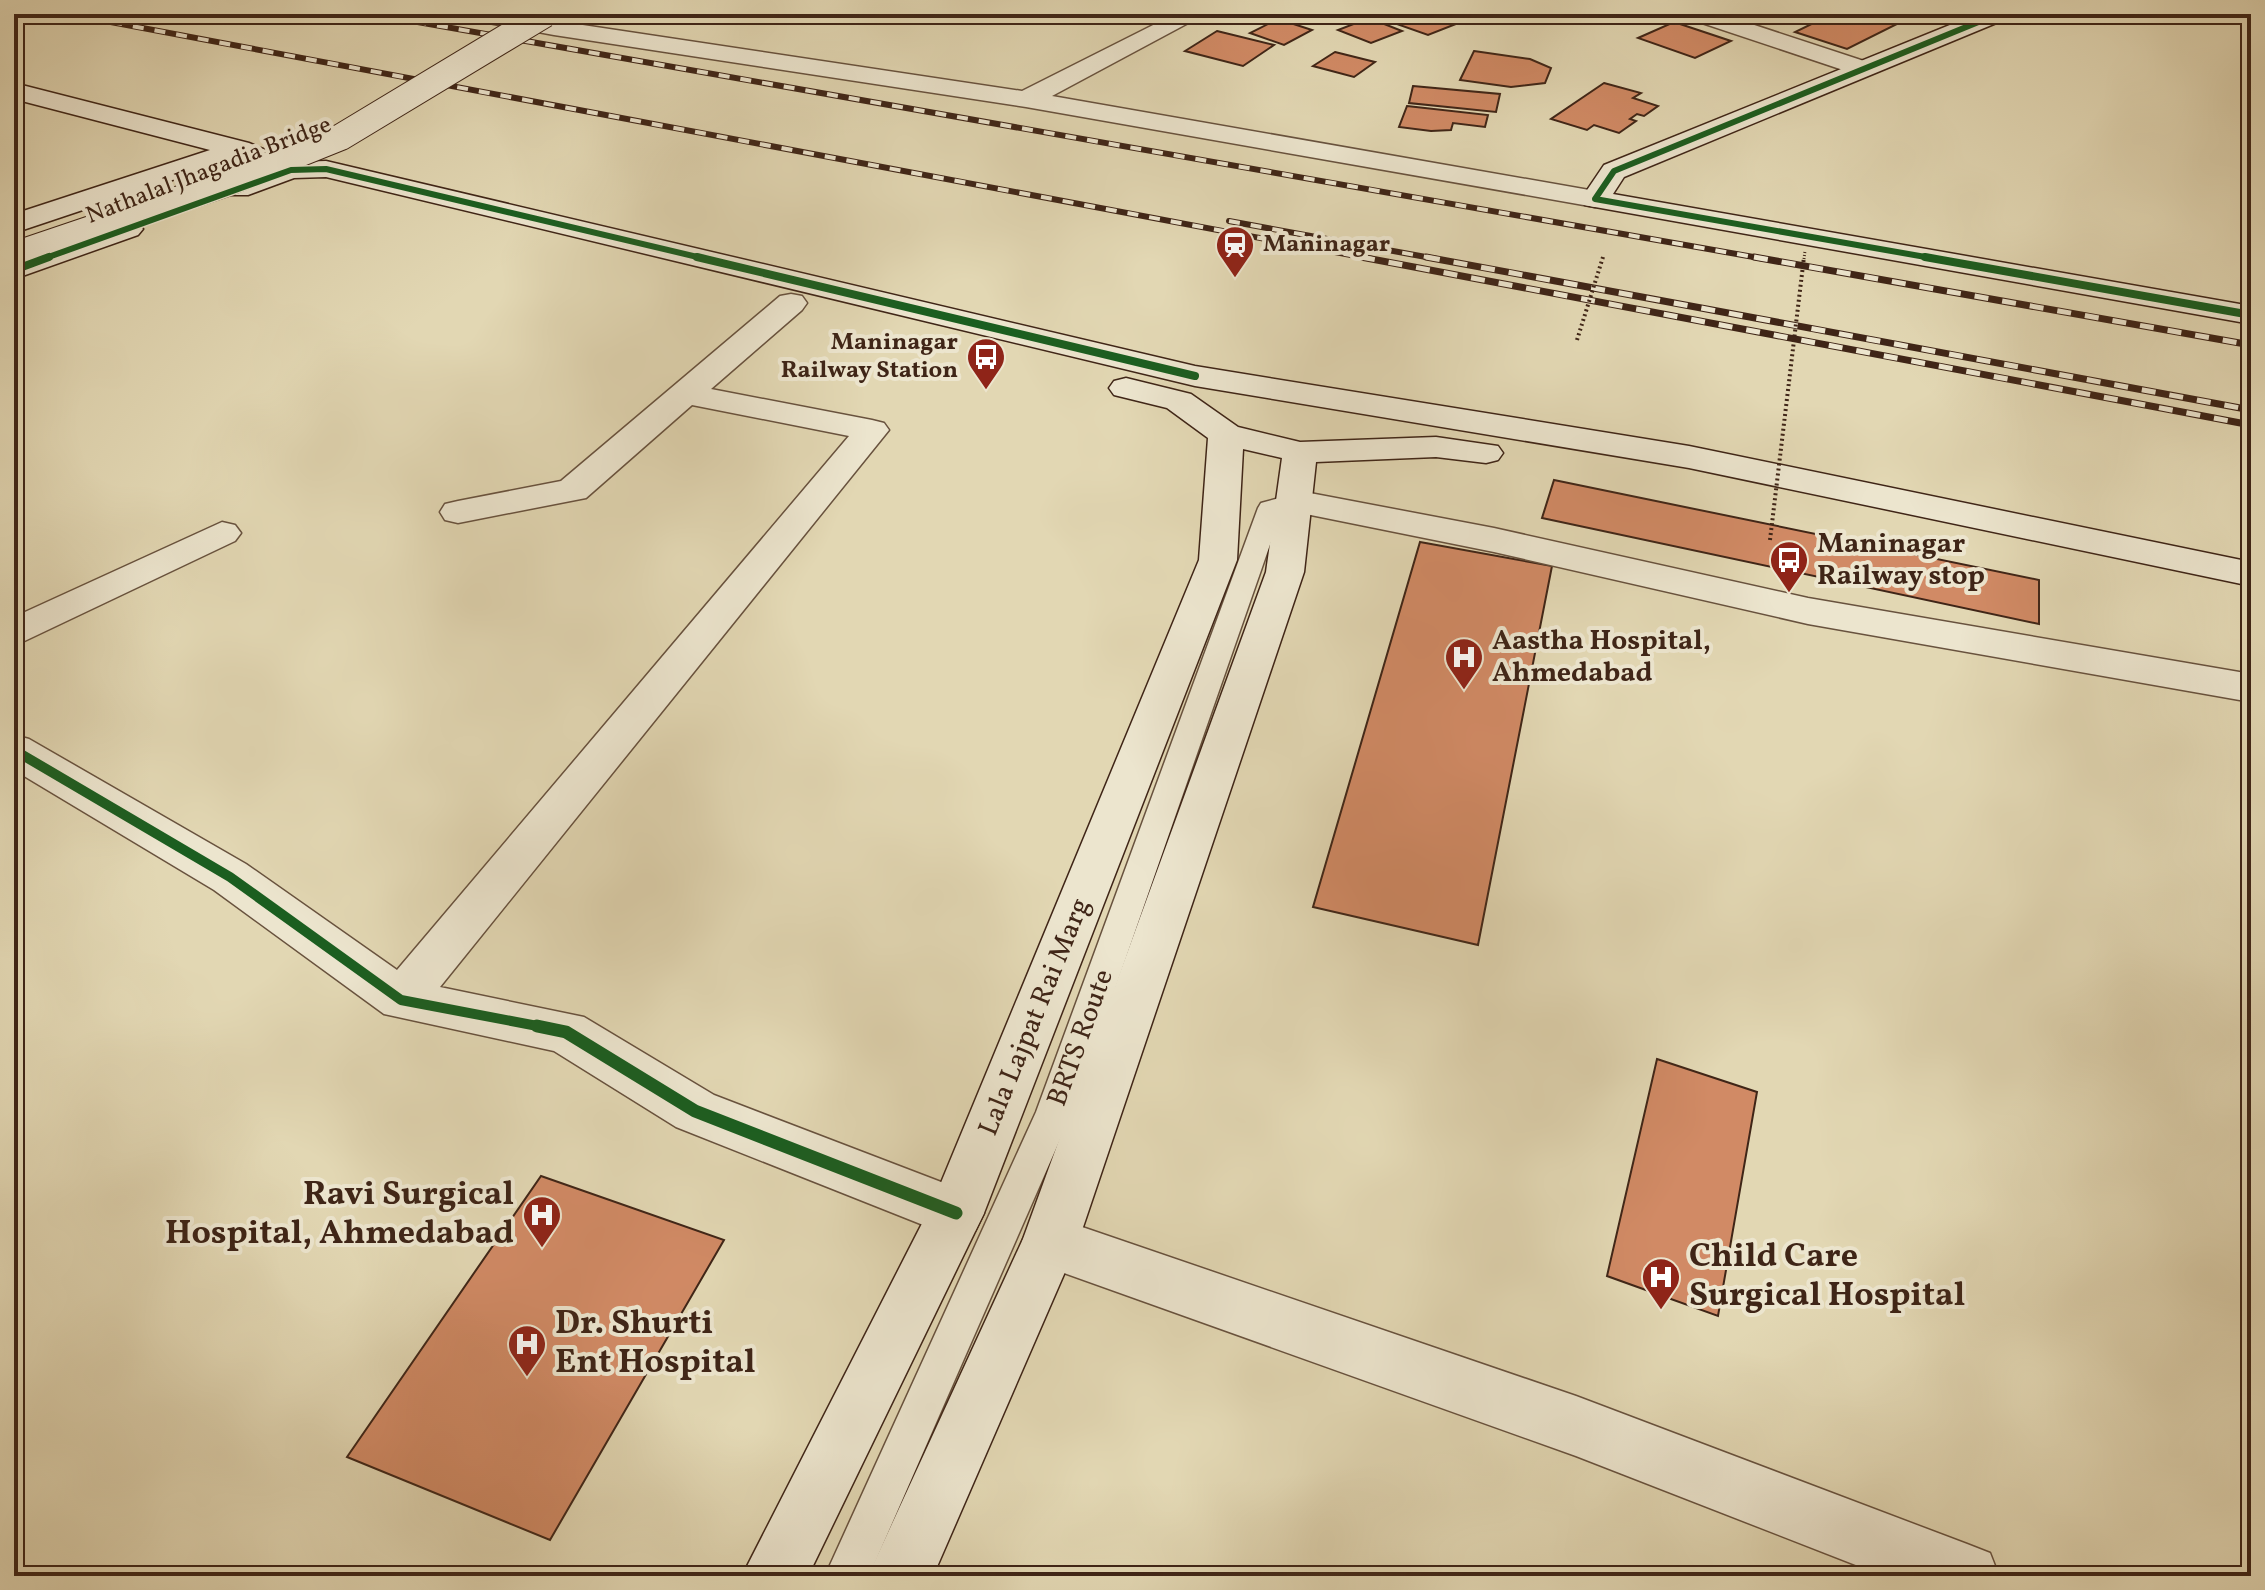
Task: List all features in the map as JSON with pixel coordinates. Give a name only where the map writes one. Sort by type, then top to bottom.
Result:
[{"type":"street","points":[[478,14],[550,21],[1026,99],[2251,315]]},
{"type":"street","name":"Nathalal Jhagadia Bridge","points":[[14,242],[210,176],[323,132],[522,14]]},
{"type":"street","name":"Nathalal Jhagadia Bridge","points":[[14,255],[224,184],[341,137],[550,21],[576,14]]},
{"type":"street","points":[[1026,99],[1193,14]]},
{"type":"street","points":[[1698,14],[1864,69]]},
{"type":"street","points":[[1595,199],[1614,171],[1994,14]]},
{"type":"street","points":[[14,91],[239,149],[291,170]]},
{"type":"street","points":[[14,224],[239,149]]},
{"type":"street","points":[[14,270],[291,170],[326,169],[1187,388],[1226,435],[1300,452],[1438,433],[1689,457],[2251,574]]},
{"type":"street","points":[[291,170],[293,182],[791,303],[1187,388],[1686,476],[2251,594]]},
{"type":"street","points":[[458,512],[573,490],[791,303]]},
{"type":"street","points":[[401,1000],[872,430],[685,394]]},
{"type":"street","name":"Lala Lajpat Rai Marg","points":[[774,1576],[956,1213],[1218,560],[1226,435]]},
{"type":"street","points":[[900,1576],[1050,1242],[1285,572],[1300,452]]},
{"type":"street","points":[[1294,501],[1494,540],[1808,611],[2251,688]]},
{"type":"street","points":[[14,633],[222,533]]},
{"type":"street","points":[[14,750],[230,877],[401,1000],[566,1032],[695,1111],[956,1213]]},
{"type":"street","points":[[1050,1242],[1576,1426],[1967,1576]]},
{"type":"lane","name":"BRTS Route","points":[[847,1576],[1054,1112],[1270,508],[1294,501]]},
{"type":"path","points":[[1770,540],[1805,251]]},
{"type":"path","points":[[1577,340],[1603,257]]},
{"type":"building","points":[[1410,14],[1439,14],[1461,22],[1428,35],[1391,22]]},
{"type":"building","points":[[1570,14],[1616,14],[1595,23]]},
{"type":"building","points":[[1832,14],[1915,15],[1847,49],[1795,32]]},
{"type":"building","points":[[1369,18],[1402,31],[1371,43],[1338,30]]},
{"type":"building","points":[[1278,19],[1312,30],[1284,45],[1250,33]]},
{"type":"building","points":[[1674,22],[1731,41],[1695,58],[1638,38]]},
{"type":"building","points":[[1217,31],[1274,45],[1243,66],[1185,51]]},
{"type":"building","points":[[1474,51],[1530,59],[1551,68],[1545,83],[1511,87],[1460,80]]},
{"type":"building","points":[[1335,52],[1375,62],[1354,77],[1313,66]]},
{"type":"building","points":[[1604,83],[1641,93],[1633,98],[1658,106],[1644,116],[1637,114],[1630,119],[1636,121],[1619,133],[1594,125],[1587,130],[1551,119]]},
{"type":"building","points":[[1413,86],[1500,94],[1496,112],[1409,103]]},
{"type":"building","points":[[1407,106],[1488,115],[1485,127],[1453,123],[1451,130],[1431,131],[1399,127]]},
{"type":"building","points":[[1554,480],[2039,580],[2039,624],[1542,518]]},
{"type":"building","points":[[1420,542],[1552,566],[1478,945],[1313,907]]},
{"type":"building","points":[[1657,1059],[1757,1092],[1718,1316],[1607,1276]]},
{"type":"building","points":[[541,1176],[724,1240],[550,1540],[347,1457]]},
{"type":"railway","points":[[68,14],[1372,259]]},
{"type":"railway","points":[[372,14],[1765,259]]},
{"type":"railway","points":[[1229,221],[1437,259]]},
{"type":"railway","points":[[1361,257],[2251,425]]},
{"type":"railway","points":[[1426,257],[2251,410]]},
{"type":"railway","points":[[1754,257],[2251,345]]},
{"type":"cycle path","points":[[1998,14],[1614,171],[1595,199],[2251,315]]},
{"type":"cycle path","points":[[14,270],[291,170],[326,169],[1195,376]]},
{"type":"cycle path","points":[[14,750],[230,877],[401,1000],[566,1032],[695,1111],[956,1213]]},
{"type":"place","name":"Maninagar","points":[[1235,279]]},
{"type":"place","name":"Maninagar Railway Station","points":[[986,391]]},
{"type":"place","name":"Maninagar Railway stop","points":[[1789,594]]},
{"type":"place","name":"Aastha Hospital, Ahmedabad","points":[[1464,691]]},
{"type":"place","name":"Ravi Surgical Hospital, Ahmedabad","points":[[542,1249]]},
{"type":"place","name":"Child Care Surgical Hospital","points":[[1661,1311]]},
{"type":"place","name":"Dr. Shurti Ent Hospital","points":[[527,1378]]}]
